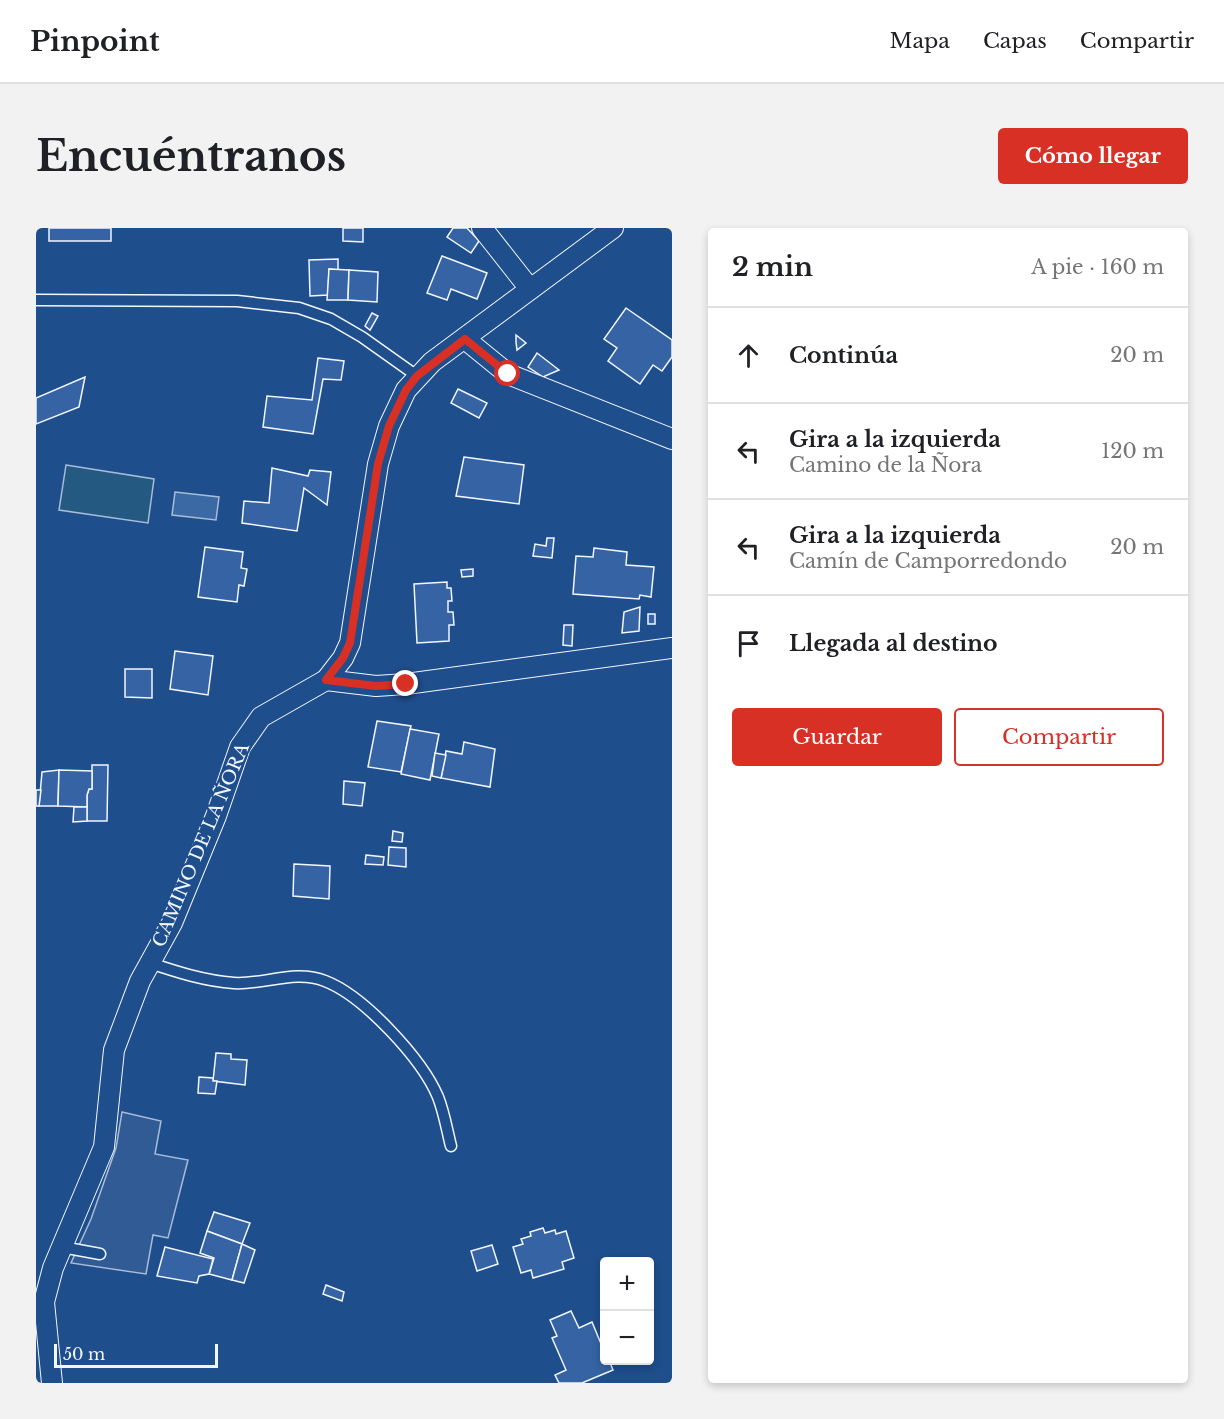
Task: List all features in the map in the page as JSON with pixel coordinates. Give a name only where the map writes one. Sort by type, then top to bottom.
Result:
[{"type":"street","points":[[482,228],[530,289]]},
{"type":"street","name":"CAMINO DE LA ÑORA","points":[[52,1383],[44,1302],[62,1247],[104,1147],[114,1050],[140,981],[177,912],[216,816],[240,747],[261,717],[326,680],[343,658],[350,643],[378,464],[389,426],[406,390],[417,376],[613,228]]},
{"type":"street","points":[[465,339],[508,374],[672,439]]},
{"type":"street","points":[[326,680],[376,686],[406,684],[672,648]]},
{"type":"lane","points":[[36,300],[237,301],[299,308],[332,319],[417,376]]},
{"type":"lane","points":[[150,963],[188,976],[236,984],[286,976],[325,980],[374,1012],[409,1052],[438,1096],[451,1146]]},
{"type":"lane","points":[[62,1247],[100,1254]]},
{"type":"shaded area","points":[[66,465],[154,479],[148,523],[59,510]]},
{"type":"shaded area","points":[[175,492],[219,497],[216,520],[172,515]]},
{"type":"shaded area","points":[[122,1112],[161,1121],[155,1154],[188,1160],[168,1238],[153,1235],[146,1274],[71,1263],[91,1219],[116,1148]]},
{"type":"building","points":[[49,228],[111,228],[111,241],[49,241]]},
{"type":"building","points":[[343,228],[363,228],[363,242],[343,241]]},
{"type":"building","points":[[453,228],[467,228],[479,241],[471,253],[447,237]]},
{"type":"building","points":[[442,256],[487,273],[477,299],[451,289],[447,300],[427,293]]},
{"type":"building","points":[[338,259],[338,270],[329,269],[328,295],[310,296],[309,260]]},
{"type":"building","points":[[329,269],[349,270],[348,300],[327,300]]},
{"type":"building","points":[[349,270],[378,272],[377,302],[348,300]]},
{"type":"building","points":[[626,308],[672,340],[672,357],[662,371],[653,365],[640,384],[608,361],[617,348],[604,339]]},
{"type":"building","points":[[372,313],[378,316],[370,330],[365,326]]},
{"type":"building","points":[[516,335],[526,343],[517,350],[516,342]]},
{"type":"building","points":[[537,353],[559,370],[543,377],[528,367]]},
{"type":"building","points":[[318,358],[344,361],[341,380],[323,379],[313,434],[263,427],[267,396],[312,400]]},
{"type":"building","points":[[85,377],[79,407],[36,424],[36,398]]},
{"type":"building","points":[[458,389],[487,403],[479,418],[451,403]]},
{"type":"building","points":[[464,457],[524,465],[519,504],[456,496]]},
{"type":"building","points":[[272,468],[308,476],[310,470],[331,472],[327,505],[304,488],[297,531],[242,523],[244,501],[269,503]]},
{"type":"building","points":[[547,538],[554,538],[552,558],[533,556],[535,544],[546,546]]},
{"type":"building","points":[[205,547],[243,552],[241,568],[247,569],[244,586],[239,585],[237,602],[198,597]]},
{"type":"building","points":[[594,548],[627,552],[626,565],[654,567],[651,597],[640,595],[639,599],[573,594],[576,556],[593,557]]},
{"type":"building","points":[[473,569],[473,576],[462,577],[461,570]]},
{"type":"building","points":[[447,582],[447,588],[451,588],[452,601],[448,601],[448,612],[453,612],[454,625],[449,625],[449,641],[417,643],[414,584]]},
{"type":"building","points":[[640,607],[639,631],[622,633],[624,612]]},
{"type":"building","points":[[648,614],[655,614],[655,624],[648,624]]},
{"type":"building","points":[[564,625],[573,625],[572,646],[563,645]]},
{"type":"building","points":[[175,651],[213,656],[208,695],[170,689]]},
{"type":"building","points":[[125,669],[152,669],[152,698],[125,697]]},
{"type":"building","points":[[377,721],[411,726],[401,772],[368,767]]},
{"type":"building","points":[[410,729],[439,734],[430,780],[401,774]]},
{"type":"building","points":[[464,742],[495,749],[490,787],[441,778],[446,751],[462,754]]},
{"type":"building","points":[[435,753],[446,755],[441,778],[432,776]]},
{"type":"building","points":[[92,765],[108,765],[107,821],[87,821],[87,795],[89,789],[92,789]]},
{"type":"building","points":[[59,770],[58,806],[39,806],[42,772]]},
{"type":"building","points":[[59,770],[92,771],[92,789],[89,789],[87,795],[87,807],[58,806]]},
{"type":"building","points":[[344,781],[365,783],[362,806],[343,804]]},
{"type":"building","points":[[36,790],[41,790],[39,806],[36,806]]},
{"type":"building","points":[[74,807],[87,807],[87,821],[73,822]]},
{"type":"building","points":[[393,831],[403,833],[402,842],[392,841]]},
{"type":"building","points":[[389,847],[406,848],[406,867],[388,865]]},
{"type":"building","points":[[366,855],[384,857],[383,865],[365,864]]},
{"type":"building","points":[[294,864],[330,866],[329,899],[293,896]]},
{"type":"building","points":[[216,1053],[231,1054],[231,1059],[247,1060],[245,1085],[213,1081]]},
{"type":"building","points":[[199,1077],[213,1078],[213,1081],[217,1081],[215,1094],[198,1093]]},
{"type":"building","points":[[214,1212],[250,1223],[242,1244],[207,1231]]},
{"type":"building","points":[[543,1228],[545,1233],[555,1230],[556,1234],[566,1231],[574,1258],[562,1262],[564,1269],[533,1278],[531,1270],[521,1273],[513,1247],[523,1244],[521,1239],[531,1236],[530,1232]]},
{"type":"building","points":[[207,1231],[242,1244],[232,1280],[209,1274],[214,1258],[200,1253]]},
{"type":"building","points":[[242,1244],[255,1250],[244,1283],[232,1280]]},
{"type":"building","points":[[492,1245],[498,1264],[477,1271],[471,1251]]},
{"type":"building","points":[[165,1247],[213,1259],[209,1274],[199,1276],[197,1283],[157,1276]]},
{"type":"building","points":[[326,1285],[344,1292],[342,1301],[323,1294]]},
{"type":"building","points":[[571,1311],[579,1328],[592,1322],[600,1341],[600,1365],[611,1365],[613,1370],[582,1383],[559,1383],[555,1375],[566,1370],[552,1338],[557,1336],[550,1320]]},
{"type":"route","points":[[406,684],[376,686],[326,680],[343,658],[350,643],[378,464],[389,426],[406,390],[417,376],[465,339],[508,374]]}]
